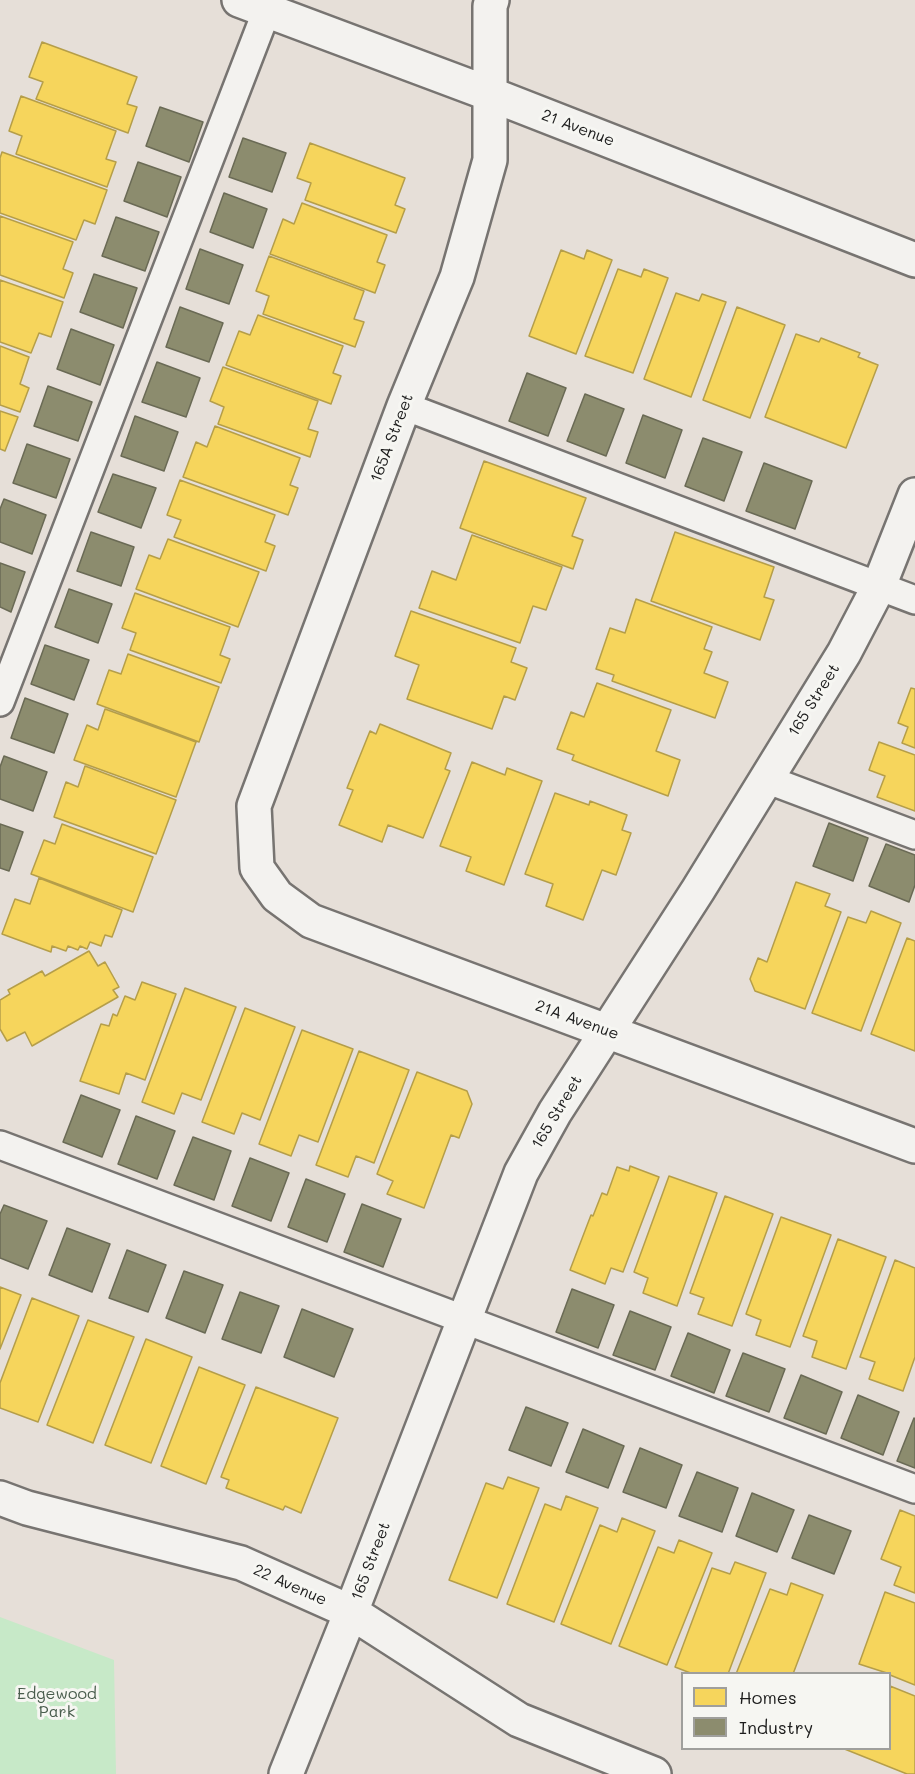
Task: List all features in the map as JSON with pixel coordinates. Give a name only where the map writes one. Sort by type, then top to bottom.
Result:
[{"type":"street","name":"165A Street","points":[[257,868],[254,806],[404,406],[457,277],[490,160],[490,6],[492,0]]},
{"type":"street","name":"21 Avenue","points":[[253,5],[490,94],[915,260]]},
{"type":"street","name":"165 Street","points":[[286,1774],[521,1173],[555,1112],[698,890],[844,652],[879,586],[915,495]]},
{"type":"street","name":"21A Avenue","points":[[257,868],[277,896],[311,921],[915,1146]]},
{"type":"street","name":"22 Avenue","points":[[0,1498],[27,1508],[241,1563],[351,1612],[519,1720],[654,1774]]},
{"type":"lane","points":[[0,702],[253,5]]},
{"type":"lane","points":[[404,406],[915,600]]},
{"type":"lane","points":[[766,779],[915,835]]},
{"type":"lane","points":[[0,1145],[915,1489]]},
{"type":"green space","name":"Edgewood Park","points":[[0,1617],[114,1660],[116,1774],[0,1774]]},
{"type":"building: Homes","points":[[42,42],[137,77],[127,104],[137,107],[128,133],[36,99],[43,82],[29,77]]},
{"type":"building: Homes","points":[[21,96],[116,131],[106,159],[116,162],[107,187],[16,154],[22,136],[9,131]]},
{"type":"building: Homes","points":[[310,143],[405,178],[395,205],[405,209],[396,233],[305,200],[311,183],[297,178]]},
{"type":"building: Homes","points":[[2,152],[107,190],[95,224],[84,220],[76,240],[0,213],[0,158]]},
{"type":"building: Homes","points":[[302,203],[387,235],[377,262],[385,265],[375,293],[270,254],[283,219],[294,224]]},
{"type":"building: Homes","points":[[0,216],[73,242],[63,269],[73,273],[64,298],[0,275]]},
{"type":"building: Homes","points":[[561,250],[584,259],[587,250],[612,260],[576,354],[529,336]]},
{"type":"building: Homes","points":[[269,256],[364,291],[354,319],[364,322],[355,347],[263,314],[269,296],[256,291]]},
{"type":"building: Homes","points":[[618,269],[641,277],[644,269],[668,278],[633,373],[585,356]]},
{"type":"building: Homes","points":[[0,280],[63,302],[51,337],[39,333],[31,353],[0,342]]},
{"type":"building: Homes","points":[[676,293],[699,301],[702,294],[726,302],[691,397],[644,379]]},
{"type":"building: Homes","points":[[737,307],[785,325],[750,418],[703,400]]},
{"type":"building: Homes","points":[[258,315],[343,346],[333,373],[341,376],[331,404],[226,365],[239,331],[250,335]]},
{"type":"building: Homes","points":[[796,334],[819,342],[821,338],[860,353],[858,357],[878,365],[846,448],[765,417]]},
{"type":"building: Homes","points":[[0,346],[29,357],[20,384],[29,388],[20,412],[0,405]]},
{"type":"building: Homes","points":[[223,367],[318,401],[308,429],[318,432],[310,457],[218,424],[224,407],[210,401]]},
{"type":"building: Homes","points":[[0,411],[18,417],[5,451],[0,449]]},
{"type":"building: Homes","points":[[215,426],[300,458],[290,485],[298,488],[288,515],[183,477],[196,442],[207,447]]},
{"type":"building: Homes","points":[[484,461],[586,498],[572,536],[583,540],[573,569],[460,528]]},
{"type":"building: Homes","points":[[180,480],[275,515],[265,542],[275,546],[266,571],[174,537],[181,520],[167,515]]},
{"type":"building: Homes","points":[[675,532],[774,567],[764,597],[774,600],[760,640],[651,601]]},
{"type":"building: Homes","points":[[472,535],[562,567],[546,610],[533,606],[520,643],[419,608],[432,571],[456,580]]},
{"type":"building: Homes","points":[[168,539],[259,572],[238,627],[136,589],[149,555],[160,559]]},
{"type":"building: Homes","points":[[135,593],[230,627],[220,655],[230,659],[221,683],[130,650],[136,633],[122,628]]},
{"type":"building: Homes","points":[[636,599],[712,627],[704,649],[712,652],[704,673],[728,682],[715,718],[612,681],[614,675],[596,669],[610,628],[625,633]]},
{"type":"building: Homes","points":[[411,611],[516,648],[511,662],[527,668],[515,700],[504,696],[492,729],[407,699],[419,665],[395,656]]},
{"type":"building: Homes","points":[[128,654],[219,687],[199,742],[97,704],[109,670],[121,674]]},
{"type":"building: Homes","points":[[597,683],[671,710],[656,751],[680,760],[668,796],[572,760],[574,755],[557,749],[571,712],[584,717]]},
{"type":"building: Homes","points":[[911,688],[915,689],[915,748],[902,743],[908,727],[898,723]]},
{"type":"building: Homes","points":[[105,709],[196,742],[176,797],[74,760],[87,725],[98,730]]},
{"type":"building: Homes","points":[[380,724],[451,753],[445,769],[450,771],[423,838],[388,825],[382,842],[339,825],[353,790],[347,788],[370,731],[376,734]]},
{"type":"building: Homes","points":[[879,742],[915,755],[915,811],[877,797],[885,776],[869,770]]},
{"type":"building: Homes","points":[[472,762],[505,775],[507,768],[542,781],[504,885],[466,871],[471,857],[440,846]]},
{"type":"building: Homes","points":[[85,766],[176,800],[156,854],[54,817],[66,782],[78,787]]},
{"type":"building: Homes","points":[[555,793],[589,805],[590,801],[627,815],[622,830],[631,833],[616,875],[602,870],[583,920],[546,906],[553,884],[525,874]]},
{"type":"building: Homes","points":[[62,824],[153,857],[133,912],[31,874],[44,840],[55,844]]},
{"type":"building: Homes","points":[[39,878],[122,910],[112,937],[105,935],[101,946],[90,942],[87,949],[80,946],[78,950],[68,946],[66,951],[52,946],[51,952],[2,934],[15,899],[30,904]]},
{"type":"building: Homes","points":[[796,882],[830,894],[825,906],[841,912],[805,1009],[755,991],[750,979],[758,958],[767,962]]},
{"type":"building: Homes","points":[[871,911],[901,923],[861,1031],[812,1013],[848,917],[866,923]]},
{"type":"building: Homes","points":[[907,938],[915,941],[915,1051],[871,1034]]},
{"type":"building: Homes","points":[[89,951],[98,966],[105,962],[119,987],[113,990],[118,997],[32,1046],[25,1032],[7,1041],[0,1029],[0,1000],[10,994],[8,990],[42,971],[45,976]]},
{"type":"building: Homes","points":[[142,982],[176,994],[145,1080],[126,1073],[119,1094],[80,1081],[101,1024],[109,1026],[113,1014],[117,1016],[125,996],[135,1000]]},
{"type":"building: Homes","points":[[185,988],[236,1007],[201,1100],[182,1093],[174,1114],[142,1102]]},
{"type":"building: Homes","points":[[245,1008],[295,1027],[260,1120],[242,1113],[234,1134],[202,1122]]},
{"type":"building: Homes","points":[[302,1030],[353,1049],[318,1142],[299,1135],[291,1156],[259,1144]]},
{"type":"building: Homes","points":[[359,1051],[409,1070],[374,1163],[356,1156],[348,1177],[316,1165]]},
{"type":"building: Homes","points":[[417,1072],[467,1091],[472,1104],[459,1138],[451,1135],[424,1208],[387,1194],[393,1181],[377,1174]]},
{"type":"building: Homes","points":[[630,1166],[659,1177],[623,1272],[611,1268],[605,1284],[570,1270],[591,1215],[593,1216],[602,1193],[607,1195],[617,1167],[629,1171]]},
{"type":"building: Homes","points":[[669,1176],[717,1193],[677,1306],[643,1293],[648,1278],[634,1272]]},
{"type":"building: Homes","points":[[725,1196],[773,1214],[732,1326],[698,1314],[704,1298],[690,1293]]},
{"type":"building: Homes","points":[[781,1217],[831,1235],[790,1347],[756,1335],[761,1320],[746,1314]]},
{"type":"building: Homes","points":[[838,1239],[886,1257],[846,1369],[812,1357],[817,1341],[803,1336]]},
{"type":"building: Homes","points":[[895,1260],[915,1268],[915,1357],[903,1391],[869,1379],[875,1362],[860,1357]]},
{"type":"building: Homes","points":[[0,1287],[21,1295],[0,1349]]},
{"type":"building: Homes","points":[[32,1298],[79,1316],[38,1422],[0,1408],[0,1383]]},
{"type":"building: Homes","points":[[88,1320],[134,1337],[93,1443],[47,1425]]},
{"type":"building: Homes","points":[[146,1339],[192,1357],[151,1463],[105,1445]]},
{"type":"building: Homes","points":[[199,1367],[245,1385],[206,1484],[161,1466]]},
{"type":"building: Homes","points":[[256,1387],[338,1418],[301,1513],[285,1506],[283,1510],[226,1488],[229,1480],[221,1477]]},
{"type":"building: Homes","points":[[508,1477],[539,1488],[497,1598],[449,1580],[486,1483],[503,1489]]},
{"type":"building: Homes","points":[[566,1496],[598,1508],[554,1622],[507,1604],[545,1504],[561,1510]]},
{"type":"building: Homes","points":[[900,1510],[915,1516],[915,1593],[894,1585],[901,1567],[881,1559]]},
{"type":"building: Homes","points":[[622,1518],[655,1531],[611,1644],[561,1624],[600,1525],[617,1532]]},
{"type":"building: Homes","points":[[679,1540],[712,1553],[667,1665],[619,1646],[658,1547],[674,1553]]},
{"type":"building: Homes","points":[[735,1562],[766,1573],[729,1672],[688,1672],[675,1667],[712,1568],[730,1574]]},
{"type":"building: Homes","points":[[791,1583],[823,1595],[794,1672],[737,1672],[770,1589],[787,1595]]},
{"type":"building: Homes","points":[[885,1592],[915,1603],[915,1685],[891,1675],[891,1672],[859,1664]]},
{"type":"building: Homes","points":[[891,1686],[915,1696],[915,1774],[907,1774],[847,1750],[891,1750]]},
{"type":"building: Industry","points":[[160,107],[203,122],[189,162],[146,146]]},
{"type":"building: Industry","points":[[243,138],[286,153],[272,192],[229,177]]},
{"type":"building: Industry","points":[[138,162],[181,177],[167,217],[124,201]]},
{"type":"building: Industry","points":[[224,193],[267,209],[253,248],[210,232]]},
{"type":"building: Industry","points":[[116,217],[159,232],[145,271],[102,256]]},
{"type":"building: Industry","points":[[200,249],[243,265],[229,304],[186,289]]},
{"type":"building: Industry","points":[[94,274],[137,288],[123,328],[80,312]]},
{"type":"building: Industry","points":[[180,307],[223,323],[209,362],[166,347]]},
{"type":"building: Industry","points":[[71,329],[114,345],[100,385],[57,369]]},
{"type":"building: Industry","points":[[157,362],[200,378],[186,417],[142,402]]},
{"type":"building: Industry","points":[[527,373],[566,388],[548,436],[509,421]]},
{"type":"building: Industry","points":[[48,386],[92,402],[78,441],[34,426]]},
{"type":"building: Industry","points":[[585,394],[624,409],[606,456],[567,441]]},
{"type":"building: Industry","points":[[643,415],[682,430],[665,478],[626,463]]},
{"type":"building: Industry","points":[[135,416],[178,432],[164,471],[121,456]]},
{"type":"building: Industry","points":[[703,438],[742,452],[724,501],[685,486]]},
{"type":"building: Industry","points":[[27,444],[70,459],[56,498],[13,483]]},
{"type":"building: Industry","points":[[764,463],[812,481],[795,529],[746,511]]},
{"type":"building: Industry","points":[[113,474],[156,488],[141,528],[98,512]]},
{"type":"building: Industry","points":[[4,499],[46,515],[32,554],[0,542],[0,509]]},
{"type":"building: Industry","points":[[91,532],[134,547],[121,586],[77,571]]},
{"type":"building: Industry","points":[[0,563],[25,572],[11,612],[0,607]]},
{"type":"building: Industry","points":[[69,589],[112,604],[98,643],[55,627]]},
{"type":"building: Industry","points":[[45,645],[89,660],[74,700],[31,684]]},
{"type":"building: Industry","points":[[25,698],[68,714],[54,753],[11,738]]},
{"type":"building: Industry","points":[[4,756],[47,772],[33,811],[0,799],[0,767]]},
{"type":"building: Industry","points":[[829,823],[868,838],[853,881],[813,866]]},
{"type":"building: Industry","points":[[0,824],[23,832],[9,871],[0,868]]},
{"type":"building: Industry","points":[[886,844],[915,855],[915,885],[909,902],[869,886]]},
{"type":"building: Industry","points":[[81,1095],[120,1110],[102,1157],[63,1142]]},
{"type":"building: Industry","points":[[136,1116],[175,1131],[157,1179],[118,1164]]},
{"type":"building: Industry","points":[[193,1137],[231,1151],[214,1200],[174,1185]]},
{"type":"building: Industry","points":[[250,1158],[289,1173],[271,1221],[232,1206]]},
{"type":"building: Industry","points":[[306,1179],[345,1194],[327,1242],[288,1227]]},
{"type":"building: Industry","points":[[362,1204],[401,1219],[383,1267],[344,1252]]},
{"type":"building: Industry","points":[[4,1205],[47,1221],[28,1269],[0,1258],[0,1214]]},
{"type":"building: Industry","points":[[67,1228],[110,1244],[92,1292],[49,1275]]},
{"type":"building: Industry","points":[[127,1250],[166,1265],[148,1312],[109,1298]]},
{"type":"building: Industry","points":[[184,1271],[223,1285],[205,1333],[166,1318]]},
{"type":"building: Industry","points":[[572,1289],[614,1305],[598,1348],[556,1332]]},
{"type":"building: Industry","points":[[240,1292],[279,1306],[261,1353],[222,1339]]},
{"type":"building: Industry","points":[[302,1309],[353,1329],[334,1377],[284,1357]]},
{"type":"building: Industry","points":[[630,1311],[671,1327],[655,1370],[613,1355]]},
{"type":"building: Industry","points":[[688,1333],[730,1350],[714,1393],[671,1376]]},
{"type":"building: Industry","points":[[743,1353],[785,1369],[769,1412],[726,1396]]},
{"type":"building: Industry","points":[[801,1375],[842,1392],[826,1434],[784,1418]]},
{"type":"building: Industry","points":[[858,1395],[899,1412],[883,1455],[841,1438]]},
{"type":"building: Industry","points":[[526,1407],[568,1423],[551,1466],[509,1450]]},
{"type":"building: Industry","points":[[915,1419],[915,1468],[897,1461]]},
{"type":"building: Industry","points":[[583,1429],[624,1446],[608,1488],[566,1472]]},
{"type":"building: Industry","points":[[640,1448],[682,1465],[666,1508],[623,1492]]},
{"type":"building: Industry","points":[[697,1472],[738,1488],[722,1532],[679,1516]]},
{"type":"building: Industry","points":[[752,1493],[794,1510],[777,1552],[736,1536]]},
{"type":"building: Industry","points":[[809,1515],[851,1531],[834,1574],[792,1558]]}]
